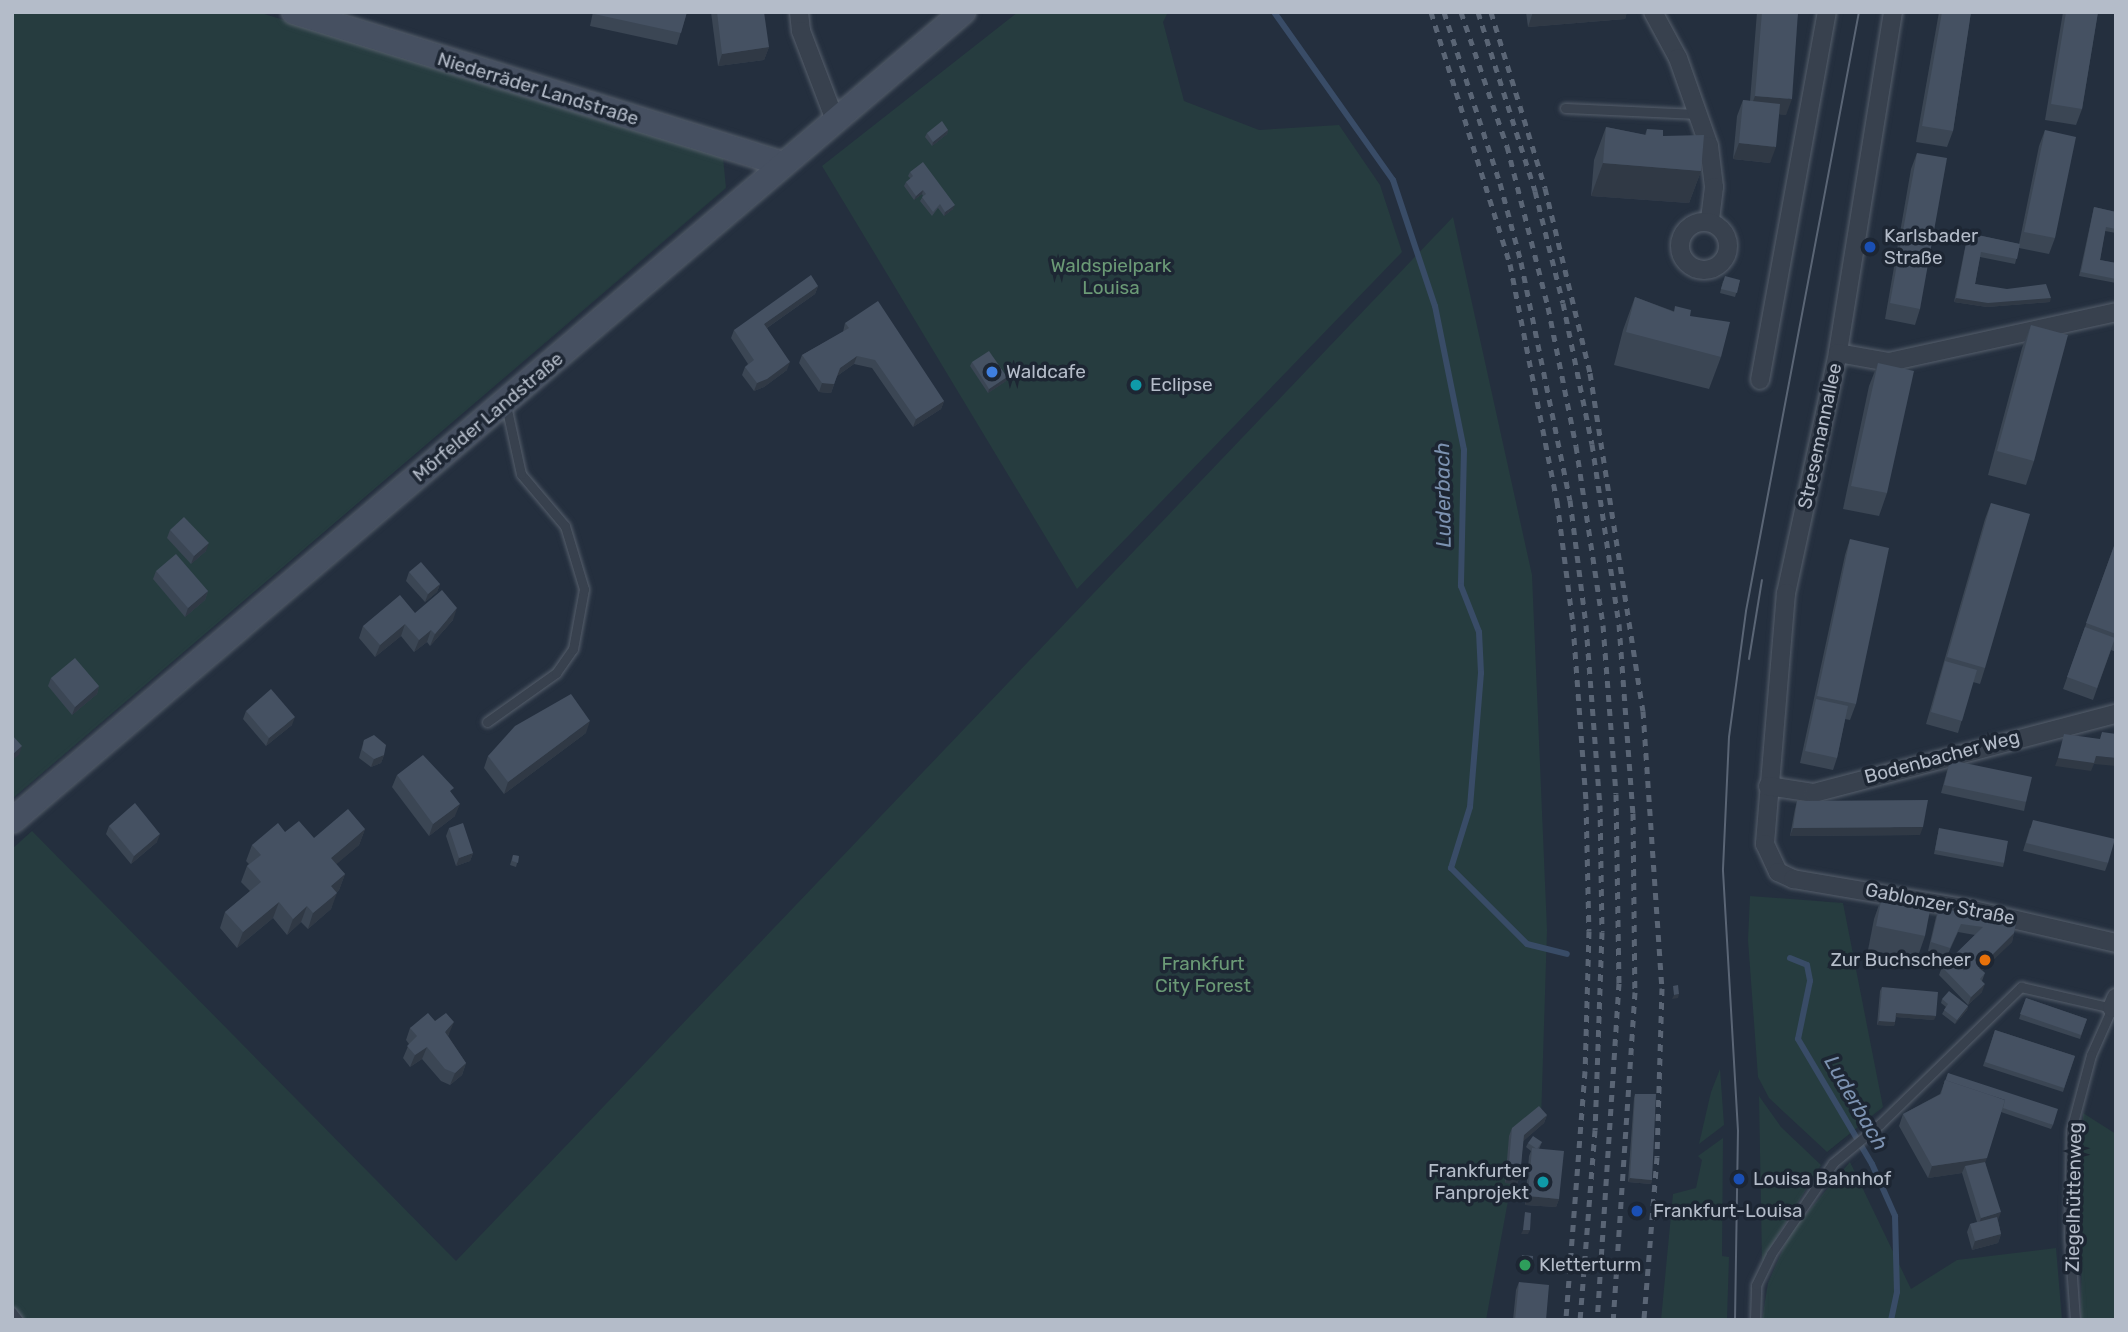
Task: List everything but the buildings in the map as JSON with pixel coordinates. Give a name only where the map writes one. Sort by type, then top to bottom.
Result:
[{"type":"main road","name":"Niederräder Landstraße","points":[[294,12],[783,164]]},
{"type":"main road","name":"Mörfelder Landstraße","points":[[12,821],[963,12]]},
{"type":"street","points":[[799,12],[801,31],[835,120]]},
{"type":"street","points":[[1653,12],[1678,58],[1700,114],[1714,187],[1710,222]]},
{"type":"street","points":[[1760,380],[1828,12]]},
{"type":"street","name":"Stresemannallee","points":[[1769,861],[1765,844],[1768,786],[1786,593],[1838,353],[1893,12]]},
{"type":"street","points":[[1838,353],[1889,362],[2116,312]]},
{"type":"street","name":"Bodenbacher Weg","points":[[1768,786],[1814,793],[2116,714]]},
{"type":"street","name":"Gablonzer Straße","points":[[1769,861],[1778,872],[1793,878],[1969,909],[2116,943]]},
{"type":"lane","points":[[1566,108],[1700,114]]},
{"type":"lane","points":[[488,722],[556,673],[573,649],[584,589],[565,526],[521,474],[505,404]]},
{"type":"lane","points":[[1755,1320],[1756,1285],[1771,1254],[1833,1163],[1850,1145],[1865,1136],[2021,987],[2114,1003]]},
{"type":"lane","name":"Ziegelhüttenweg","points":[[2075,1320],[2070,1236],[2071,1130],[2091,1055],[2114,1003]]},
{"type":"lane","points":[[12,1312],[18,1320]]},
{"type":"green space","points":[[12,12],[258,12],[723,157],[726,188],[12,799]]},
{"type":"green space","name":"Waldspielpark Louisa","points":[[1018,12],[1168,12],[1163,22],[1184,101],[1259,130],[1339,125],[1380,185],[1402,252],[1077,589],[822,166]]},
{"type":"green space","name":"Frankfurt City Forest","points":[[1453,217],[1532,575],[1547,930],[1541,1121],[1514,1144],[1510,1190],[1486,1320],[12,1320],[12,849],[32,831],[456,1261]]},
{"type":"green space","points":[[1750,896],[1843,903],[1883,1107],[1827,1152],[1769,1098],[1758,1077],[1748,940]]},
{"type":"green space","points":[[1720,1069],[1724,1125],[1699,1144],[1711,1092]]},
{"type":"green space","points":[[1759,1096],[1781,1127],[1821,1165],[1762,1261]]},
{"type":"green space","points":[[2083,1113],[2116,1134],[2116,1320],[2081,1320]]},
{"type":"green space","points":[[1723,1138],[1722,1256],[1729,1257],[1727,1320],[1661,1320],[1673,1194],[1696,1188],[1702,1160],[1698,1156]]},
{"type":"green space","points":[[1850,1162],[1911,1289],[1957,1260],[2056,1248],[2062,1320],[1762,1320],[1768,1283],[1790,1233]]},
{"type":"waterway","name":"Luderbach","points":[[1274,12],[1393,180],[1435,306],[1464,450],[1461,586],[1479,632],[1481,673],[1470,807],[1451,868],[1527,944],[1567,954]]},
{"type":"waterway","name":"Luderbach","points":[[1790,958],[1807,965],[1810,981],[1798,1039],[1872,1164],[1895,1216],[1897,1292],[1891,1320]]},
{"type":"tram line","points":[[1735,1320],[1738,1131],[1723,869],[1729,737],[1746,611],[1859,12]]},
{"type":"tram line","points":[[1749,659],[1762,580]]},
{"type":"railway","points":[[1431,12],[1510,264],[1557,501],[1573,624],[1586,803],[1589,931],[1585,1071],[1566,1320]]},
{"type":"railway","points":[[1444,12],[1500,183],[1521,262],[1570,500],[1586,625],[1600,805],[1602,932],[1595,1130],[1580,1320]]},
{"type":"railway","points":[[1461,12],[1507,146],[1548,307],[1576,446],[1603,625],[1616,794],[1619,983],[1597,1320]]},
{"type":"railway","points":[[1478,12],[1535,191],[1563,303],[1592,444],[1619,624],[1633,813],[1635,992],[1613,1320]]},
{"type":"railway","points":[[1491,12],[1545,188],[1590,373],[1643,711],[1662,988],[1657,1157],[1644,1320]]},
{"type":"place","name":"Karlsbader Straße","points":[[1870,247]]},
{"type":"place","name":"Waldcafe","points":[[992,372]]},
{"type":"place","name":"Eclipse","points":[[1136,385]]},
{"type":"place","name":"Zur Buchscheer","points":[[1985,960]]},
{"type":"place","name":"Louisa Bahnhof","points":[[1739,1179]]},
{"type":"place","name":"Frankfurter Fanprojekt","points":[[1543,1182]]},
{"type":"place","name":"Frankfurt-Louisa","points":[[1637,1211]]},
{"type":"place","name":"Kletterturm","points":[[1525,1265]]}]
